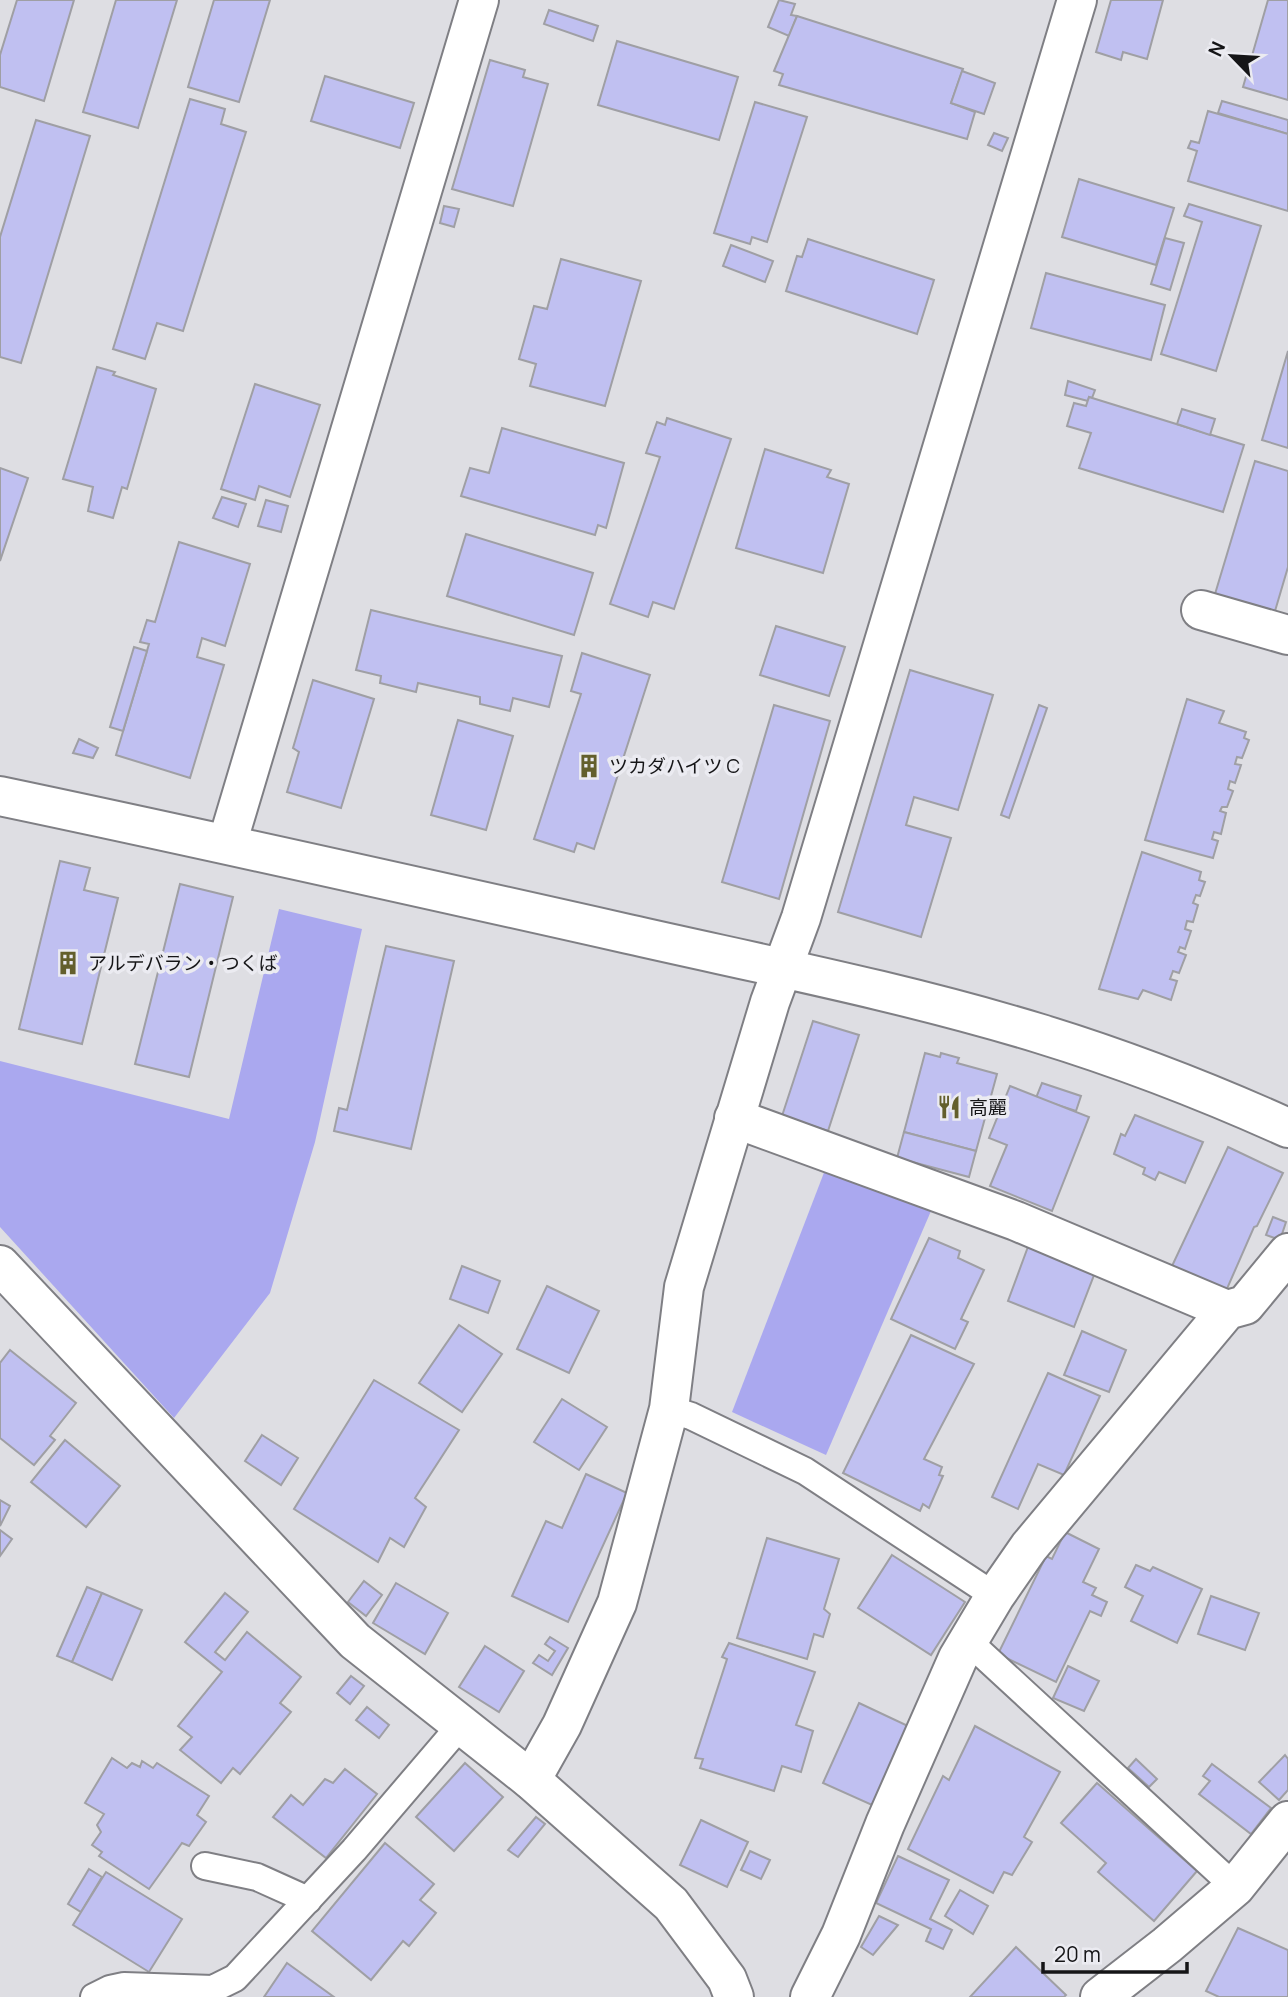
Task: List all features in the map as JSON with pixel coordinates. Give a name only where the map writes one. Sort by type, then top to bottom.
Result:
[{"type":"street","points":[[227,844],[479,0]]},
{"type":"street","points":[[531,1780],[562,1725],[617,1603],[669,1409],[684,1287],[770,1003],[805,905],[1077,0]]},
{"type":"street","points":[[1201,610],[1288,635]]},
{"type":"street","points":[[0,796],[227,844],[918,1001],[1035,1032],[1205,1091],[1288,1128]]},
{"type":"street","points":[[734,1118],[1016,1221],[1227,1310]]},
{"type":"street","points":[[810,1997],[841,1935],[958,1658],[995,1596],[1030,1547],[1227,1310],[1245,1304],[1288,1253]]},
{"type":"street","points":[[0,1265],[355,1641],[531,1780],[671,1905],[727,1979],[734,1997]]},
{"type":"street","points":[[1100,1997],[1235,1887],[1288,1821]]},
{"type":"lane","points":[[669,1409],[691,1416],[805,1471],[995,1596]]},
{"type":"lane","points":[[969,1642],[1235,1887]]},
{"type":"lane","points":[[94,1997],[124,1986],[213,1989],[235,1978],[354,1850],[460,1726]]},
{"type":"lane","points":[[205,1866],[257,1877],[308,1900]]},
{"type":"shaded area","points":[[279,909],[362,929],[315,1142],[270,1293],[174,1418],[0,1227],[0,1061],[229,1119]]},
{"type":"shaded area","points":[[825,1170],[931,1211],[826,1455],[732,1412]]},
{"type":"building","points":[[17,0],[74,0],[44,101],[0,87],[0,55]]},
{"type":"building","points":[[116,0],[177,0],[138,128],[83,112]]},
{"type":"building","points":[[214,0],[270,0],[239,102],[188,87]]},
{"type":"building","points":[[779,0],[795,4],[791,15],[797,16],[789,36],[768,27]]},
{"type":"building","points":[[1111,0],[1163,0],[1147,59],[1123,52],[1121,60],[1096,52]]},
{"type":"building","points":[[1268,0],[1288,0],[1288,100],[1243,87]]},
{"type":"building","points":[[549,10],[598,26],[593,41],[544,24]]},
{"type":"building","points":[[797,16],[963,69],[951,103],[975,112],[967,139],[779,85],[783,74],[774,71]]},
{"type":"building","points":[[617,41],[738,77],[719,140],[598,105]]},
{"type":"building","points":[[490,60],[525,70],[523,77],[548,84],[513,206],[452,189]]},
{"type":"building","points":[[962,71],[995,83],[984,114],[951,103]]},
{"type":"building","points":[[325,76],[414,103],[400,148],[311,121]]},
{"type":"building","points":[[190,99],[225,109],[221,124],[246,132],[183,331],[157,323],[145,359],[113,349]]},
{"type":"building","points":[[1222,101],[1288,120],[1288,134],[1218,113]]},
{"type":"building","points":[[755,102],[807,117],[767,242],[752,237],[750,244],[714,233]]},
{"type":"building","points":[[1208,111],[1288,134],[1288,211],[1188,181],[1197,151],[1188,148],[1191,141],[1199,143]]},
{"type":"building","points":[[36,120],[90,136],[21,363],[0,357],[0,237]]},
{"type":"building","points":[[994,133],[1008,138],[1002,151],[988,145]]},
{"type":"building","points":[[1079,179],[1174,208],[1156,265],[1062,237]]},
{"type":"building","points":[[1189,204],[1261,226],[1216,371],[1161,354],[1202,222],[1184,216]]},
{"type":"building","points":[[444,206],[459,209],[454,227],[440,223]]},
{"type":"building","points":[[1165,238],[1184,243],[1170,290],[1151,284]]},
{"type":"building","points":[[808,239],[934,280],[917,334],[786,291],[797,256],[802,257]]},
{"type":"building","points":[[731,245],[773,261],[765,282],[723,266]]},
{"type":"building","points":[[561,259],[641,281],[605,406],[530,386],[536,364],[519,359],[534,306],[547,309]]},
{"type":"building","points":[[1046,273],[1165,305],[1151,360],[1031,328]]},
{"type":"building","points":[[1288,351],[1288,448],[1262,440]]},
{"type":"building","points":[[97,367],[156,389],[127,489],[122,487],[113,518],[88,511],[93,487],[63,479]]},
{"type":"building","points":[[1068,381],[1095,390],[1092,398],[1089,397],[1088,401],[1065,395]]},
{"type":"building","points":[[255,384],[320,405],[290,497],[259,486],[255,500],[221,489]]},
{"type":"building","points":[[1089,397],[1244,445],[1223,512],[1079,468],[1091,433],[1067,426],[1074,403],[1086,406]]},
{"type":"building","points":[[1182,409],[1215,419],[1210,435],[1177,424]]},
{"type":"building","points":[[667,418],[731,439],[674,609],[653,602],[648,617],[610,604],[660,457],[646,453],[657,422],[665,425]]},
{"type":"building","points":[[502,428],[624,463],[606,528],[598,525],[595,535],[461,496],[470,468],[489,473]]},
{"type":"building","points":[[765,449],[831,470],[827,477],[849,484],[823,573],[736,548]]},
{"type":"building","points":[[1255,461],[1288,471],[1288,567],[1275,611],[1215,594]]},
{"type":"building","points":[[0,468],[28,478],[0,561]]},
{"type":"building","points":[[222,497],[246,504],[238,527],[213,518]]},
{"type":"building","points":[[266,500],[288,506],[281,532],[258,526]]},
{"type":"building","points":[[466,534],[593,573],[574,635],[447,596]]},
{"type":"building","points":[[179,542],[250,564],[225,646],[202,638],[197,657],[224,665],[190,778],[116,755],[149,644],[140,642],[147,620],[155,622]]},
{"type":"building","points":[[371,610],[562,656],[549,707],[513,698],[510,711],[480,704],[480,697],[418,683],[416,692],[380,683],[381,676],[356,670]]},
{"type":"building","points":[[776,626],[845,647],[829,696],[760,675]]},
{"type":"building","points":[[134,647],[147,651],[123,731],[110,727]]},
{"type":"building","name":"ツカダハイツ C","points":[[582,653],[650,675],[594,849],[577,843],[574,852],[534,839],[581,694],[571,691]]},
{"type":"building","points":[[910,670],[993,695],[958,810],[914,797],[906,825],[951,838],[921,937],[838,912]]},
{"type":"building","points":[[313,680],[374,699],[341,808],[287,792],[299,752],[293,748]]},
{"type":"building","points":[[1187,699],[1224,711],[1219,723],[1246,732],[1244,738],[1249,740],[1242,758],[1237,757],[1235,764],[1241,765],[1235,783],[1230,781],[1228,789],[1233,791],[1227,807],[1222,807],[1220,811],[1226,813],[1221,834],[1214,832],[1212,839],[1218,841],[1213,858],[1145,840]]},
{"type":"building","points":[[774,705],[830,721],[779,899],[722,882]]},
{"type":"building","points":[[1039,705],[1047,708],[1009,818],[1001,815]]},
{"type":"building","points":[[458,720],[513,736],[486,830],[431,815]]},
{"type":"building","points":[[79,739],[98,748],[93,758],[73,753]]},
{"type":"building","points":[[1142,852],[1201,872],[1199,880],[1205,882],[1200,896],[1196,895],[1193,903],[1198,905],[1193,922],[1187,921],[1185,929],[1191,931],[1185,949],[1180,947],[1178,952],[1186,955],[1179,973],[1173,971],[1170,979],[1177,981],[1171,1000],[1143,990],[1138,999],[1099,989]]},
{"type":"building","name":"アルデバラン・つくば","points":[[60,861],[90,868],[84,890],[118,898],[82,1044],[19,1029]]},
{"type":"building","points":[[180,884],[233,897],[189,1077],[135,1064]]},
{"type":"building","points":[[386,946],[454,961],[411,1149],[334,1131],[339,1108],[347,1110]]},
{"type":"building","points":[[813,1021],[859,1035],[828,1131],[782,1116]]},
{"type":"building","points":[[925,1053],[940,1057],[941,1053],[959,1058],[957,1063],[997,1074],[976,1151],[904,1132]]},
{"type":"building","points":[[1042,1083],[1081,1096],[1076,1111],[1036,1098]]},
{"type":"building","points":[[1010,1086],[1089,1117],[1052,1211],[990,1186],[1007,1145],[989,1138]]},
{"type":"building","points":[[1135,1115],[1203,1142],[1185,1183],[1159,1172],[1155,1180],[1143,1174],[1145,1168],[1114,1154],[1121,1134],[1125,1136]]},
{"type":"building","points":[[904,1132],[976,1151],[969,1177],[897,1158]]},
{"type":"building","points":[[1228,1147],[1283,1173],[1257,1226],[1254,1227],[1226,1291],[1172,1266]]},
{"type":"building","points":[[1273,1217],[1286,1222],[1280,1240],[1266,1235]]},
{"type":"building","points":[[929,1238],[960,1251],[958,1258],[984,1270],[961,1319],[968,1322],[955,1349],[891,1319]]},
{"type":"building","points":[[1029,1244],[1096,1270],[1074,1327],[1008,1301]]},
{"type":"building","points":[[462,1266],[500,1281],[488,1313],[450,1299]]},
{"type":"building","points":[[547,1286],[599,1311],[569,1373],[517,1349]]},
{"type":"building","points":[[459,1325],[502,1354],[462,1412],[419,1383]]},
{"type":"building","points":[[1082,1331],[1126,1350],[1109,1392],[1064,1375]]},
{"type":"building","points":[[911,1335],[974,1364],[924,1459],[942,1467],[939,1475],[943,1476],[929,1508],[923,1504],[920,1511],[843,1473]]},
{"type":"building","points":[[10,1350],[76,1403],[50,1436],[55,1440],[34,1465],[0,1438],[0,1363]]},
{"type":"building","points":[[1048,1373],[1100,1396],[1064,1475],[1038,1464],[1018,1509],[992,1497]]},
{"type":"building","points":[[374,1380],[459,1430],[415,1498],[426,1507],[404,1547],[390,1538],[378,1562],[294,1509]]},
{"type":"building","points":[[562,1399],[607,1427],[579,1470],[534,1442]]},
{"type":"building","points":[[262,1435],[298,1458],[281,1485],[245,1461]]},
{"type":"building","points":[[65,1440],[120,1486],[86,1527],[31,1482]]},
{"type":"building","points":[[586,1474],[627,1493],[568,1622],[512,1596],[546,1521],[562,1528]]},
{"type":"building","points":[[0,1500],[10,1506],[0,1526]]},
{"type":"building","points":[[0,1530],[12,1539],[0,1556]]},
{"type":"building","points":[[1065,1532],[1099,1549],[1083,1582],[1096,1588],[1092,1595],[1107,1602],[1101,1616],[1090,1611],[1056,1682],[998,1654],[1046,1556],[1052,1559]]},
{"type":"building","points":[[767,1538],[839,1559],[824,1609],[830,1614],[823,1637],[814,1634],[807,1659],[737,1638]]},
{"type":"building","points":[[892,1555],[965,1602],[931,1655],[858,1608]]},
{"type":"building","points":[[1136,1565],[1150,1571],[1153,1567],[1202,1589],[1177,1643],[1131,1621],[1143,1596],[1125,1587]]},
{"type":"building","points":[[364,1581],[382,1595],[366,1616],[348,1602]]},
{"type":"building","points":[[396,1583],[448,1613],[425,1654],[373,1623]]},
{"type":"building","points":[[87,1587],[102,1593],[72,1662],[57,1656]]},
{"type":"building","points":[[102,1593],[142,1610],[112,1680],[72,1662]]},
{"type":"building","points":[[225,1593],[248,1612],[215,1652],[225,1660],[247,1632],[301,1677],[280,1703],[291,1712],[240,1774],[233,1768],[221,1783],[180,1750],[192,1737],[178,1726],[222,1672],[185,1642]]},
{"type":"building","points":[[1211,1596],[1259,1613],[1245,1650],[1198,1634]]},
{"type":"building","points":[[550,1637],[568,1648],[552,1675],[533,1663],[539,1655],[548,1661],[555,1651],[545,1644]]},
{"type":"building","points":[[729,1643],[815,1672],[796,1725],[813,1731],[801,1772],[782,1766],[774,1791],[700,1768],[703,1759],[695,1758],[727,1659],[722,1657]]},
{"type":"building","points":[[485,1646],[524,1671],[499,1712],[459,1687]]},
{"type":"building","points":[[1068,1666],[1099,1681],[1084,1711],[1053,1698]]},
{"type":"building","points":[[351,1676],[364,1686],[350,1704],[337,1693]]},
{"type":"building","points":[[859,1703],[908,1726],[872,1805],[823,1783]]},
{"type":"building","points":[[367,1707],[389,1725],[379,1738],[356,1720]]},
{"type":"building","points":[[975,1726],[1060,1772],[1024,1837],[1032,1842],[1012,1875],[1004,1872],[993,1893],[908,1849],[943,1776],[949,1780]]},
{"type":"building","points":[[1285,1755],[1288,1759],[1288,1790],[1279,1800],[1259,1782]]},
{"type":"building","points":[[112,1758],[127,1768],[132,1763],[140,1767],[142,1761],[153,1768],[157,1763],[209,1796],[197,1815],[206,1822],[189,1846],[182,1843],[149,1889],[99,1856],[102,1852],[92,1845],[101,1832],[97,1825],[104,1814],[85,1803]]},
{"type":"building","points":[[1136,1759],[1157,1779],[1149,1787],[1128,1768]]},
{"type":"building","points":[[465,1763],[503,1797],[454,1851],[416,1817]]},
{"type":"building","points":[[1212,1764],[1271,1808],[1251,1834],[1199,1794],[1210,1781],[1203,1776]]},
{"type":"building","points":[[345,1769],[377,1794],[326,1858],[273,1817],[291,1795],[303,1805],[325,1779],[333,1783]]},
{"type":"building","points":[[1097,1783],[1197,1871],[1154,1921],[1098,1872],[1106,1863],[1061,1823]]},
{"type":"building","points":[[536,1817],[545,1824],[518,1857],[508,1850]]},
{"type":"building","points":[[701,1820],[748,1842],[727,1887],[680,1865]]},
{"type":"building","points":[[385,1843],[434,1884],[420,1900],[436,1913],[409,1946],[403,1941],[371,1980],[312,1931]]},
{"type":"building","points":[[750,1851],[770,1860],[761,1879],[741,1870]]},
{"type":"building","points":[[898,1856],[949,1880],[930,1919],[952,1930],[943,1949],[926,1941],[931,1929],[876,1903]]},
{"type":"building","points":[[89,1869],[102,1877],[81,1912],[68,1904]]},
{"type":"building","points":[[106,1872],[182,1919],[149,1972],[73,1925]]},
{"type":"building","points":[[960,1890],[988,1906],[973,1934],[945,1916]]},
{"type":"building","points":[[879,1916],[898,1925],[873,1955],[861,1947]]},
{"type":"building","points":[[1238,1928],[1288,1950],[1288,1997],[1219,1997],[1206,1991]]},
{"type":"building","points":[[1016,1947],[1066,1995],[1064,1997],[970,1997]]},
{"type":"building","points":[[287,1963],[334,1997],[264,1997]]},
{"type":"place","name":"ツカダハイツ C","points":[[589,766]]},
{"type":"place","name":"アルデバラン・つくば","points":[[68,963]]},
{"type":"place","name":"高麗","points":[[949,1107]]}]
